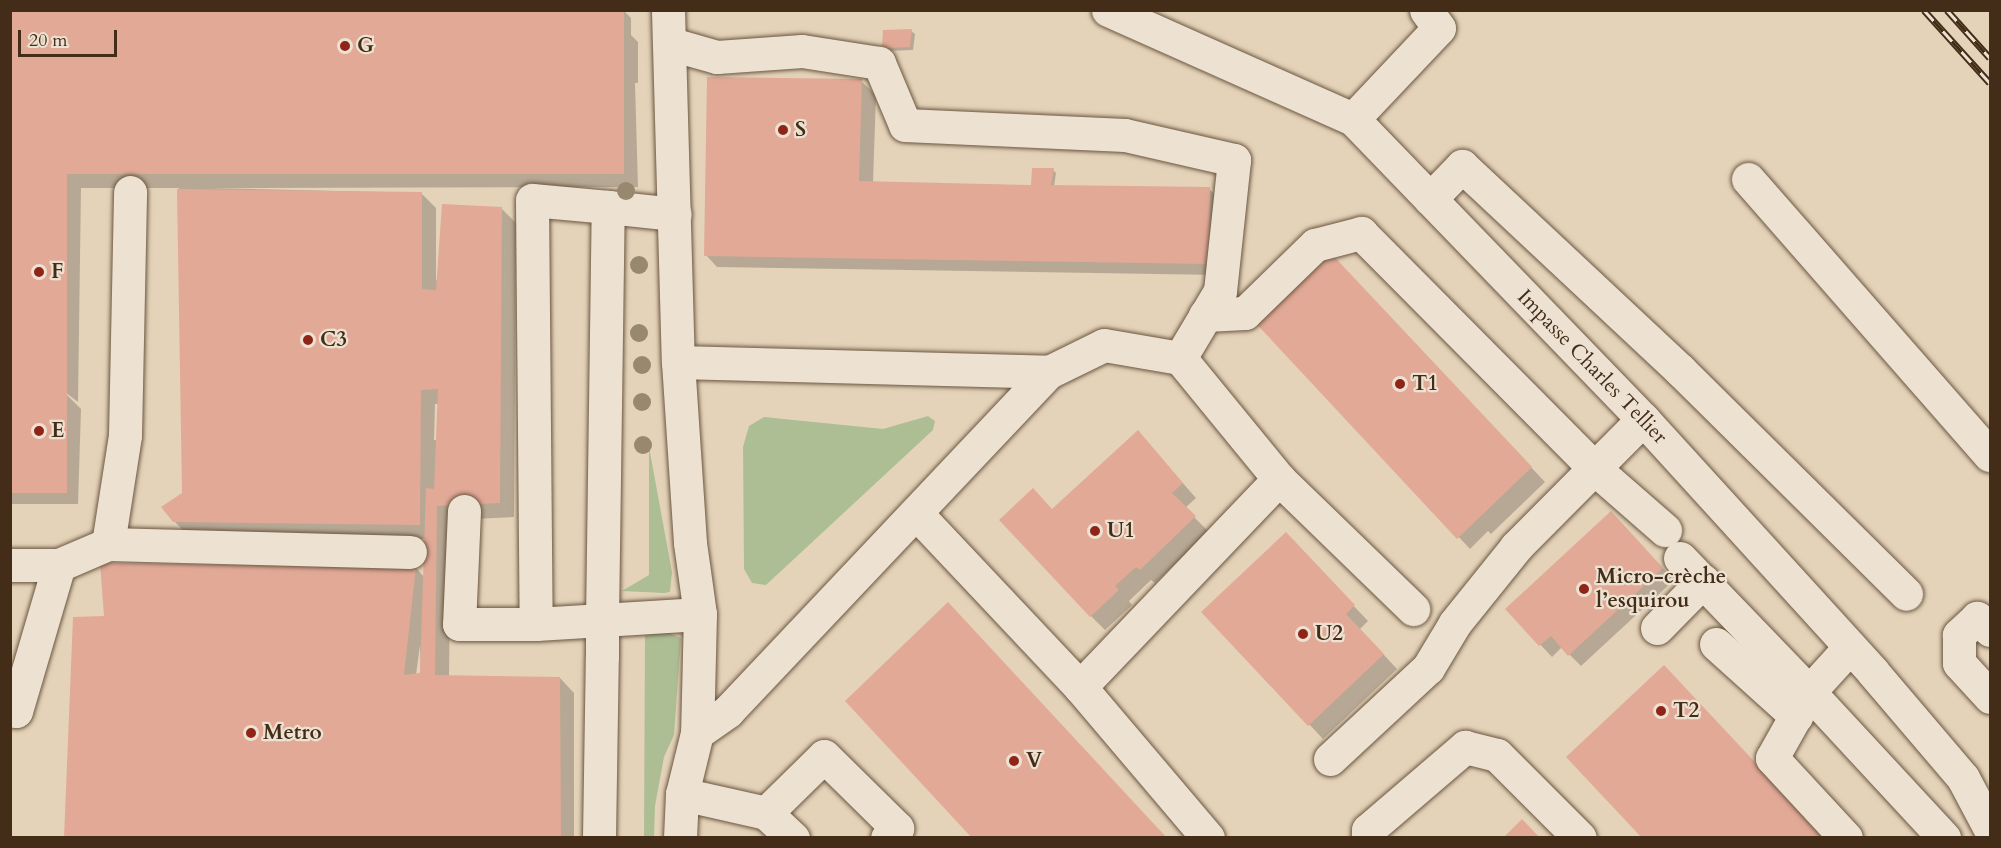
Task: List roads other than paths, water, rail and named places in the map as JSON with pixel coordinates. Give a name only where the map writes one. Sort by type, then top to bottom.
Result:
[{"type":"street","points":[[668,10],[671,44],[678,362],[690,543],[700,614],[697,733],[682,794],[680,837]]},
{"type":"street","points":[[1353,119],[1440,28],[1426,10]]},
{"type":"street","name":"Impasse Charles Tellier","points":[[1118,12],[1353,119],[1643,419],[1850,646],[1963,778],[1990,829]]},
{"type":"street","points":[[671,44],[717,57],[802,51],[879,63],[905,125],[1125,135],[1234,160],[1220,291],[1180,358]]},
{"type":"street","points":[[1430,199],[1462,166],[1680,370],[1906,594]]},
{"type":"street","points":[[1748,179],[1990,455]]},
{"type":"street","points":[[108,544],[125,435],[130,192]]},
{"type":"street","points":[[536,624],[532,200],[675,214]]},
{"type":"street","points":[[599,837],[608,207]]},
{"type":"street","points":[[1205,315],[1245,313],[1315,245],[1361,233],[1595,469],[1673,544],[1803,704],[1944,837]]},
{"type":"street","points":[[697,733],[728,711],[1049,372],[1104,345],[1180,358],[1279,479],[1413,609]]},
{"type":"street","points":[[678,362],[1049,372]]},
{"type":"street","points":[[1330,759],[1428,668],[1455,624],[1516,547],[1643,419]]},
{"type":"street","points":[[1080,687],[1279,479]]},
{"type":"street","points":[[464,511],[459,624],[536,624],[700,614]]},
{"type":"street","points":[[916,513],[1080,687],[1208,837]]},
{"type":"street","points":[[10,565],[59,565],[108,544],[410,552]]},
{"type":"street","points":[[10,710],[16,711],[59,565]]},
{"type":"street","points":[[1657,628],[1703,581]]},
{"type":"street","points":[[1990,630],[1977,618],[1959,634],[1959,663],[1990,697]]},
{"type":"street","points":[[1716,644],[1803,704]]},
{"type":"street","points":[[1846,837],[1772,758],[1803,704],[1850,646]]},
{"type":"street","points":[[1368,837],[1368,830],[1465,747],[1497,755],[1580,837]]},
{"type":"street","points":[[766,813],[824,756],[897,834]]},
{"type":"street","points":[[682,794],[766,813],[793,837]]},
{"type":"railway","points":[[1924,10],[1990,83]]},
{"type":"railway","points":[[1947,10],[1990,58]]},
{"type":"place","name":"G","points":[[345,46]]},
{"type":"place","name":"S","points":[[783,130]]},
{"type":"place","name":"F","points":[[39,272]]},
{"type":"place","name":"C3","points":[[308,340]]},
{"type":"place","name":"T1","points":[[1400,384]]},
{"type":"place","name":"E","points":[[39,431]]},
{"type":"place","name":"U1","points":[[1095,531]]},
{"type":"place","name":"Micro-crèche l’esquirou","points":[[1584,589]]},
{"type":"place","name":"U2","points":[[1303,634]]},
{"type":"place","name":"T2","points":[[1661,711]]},
{"type":"place","name":"Metro","points":[[251,733]]},
{"type":"place","name":"V","points":[[1014,761]]}]
